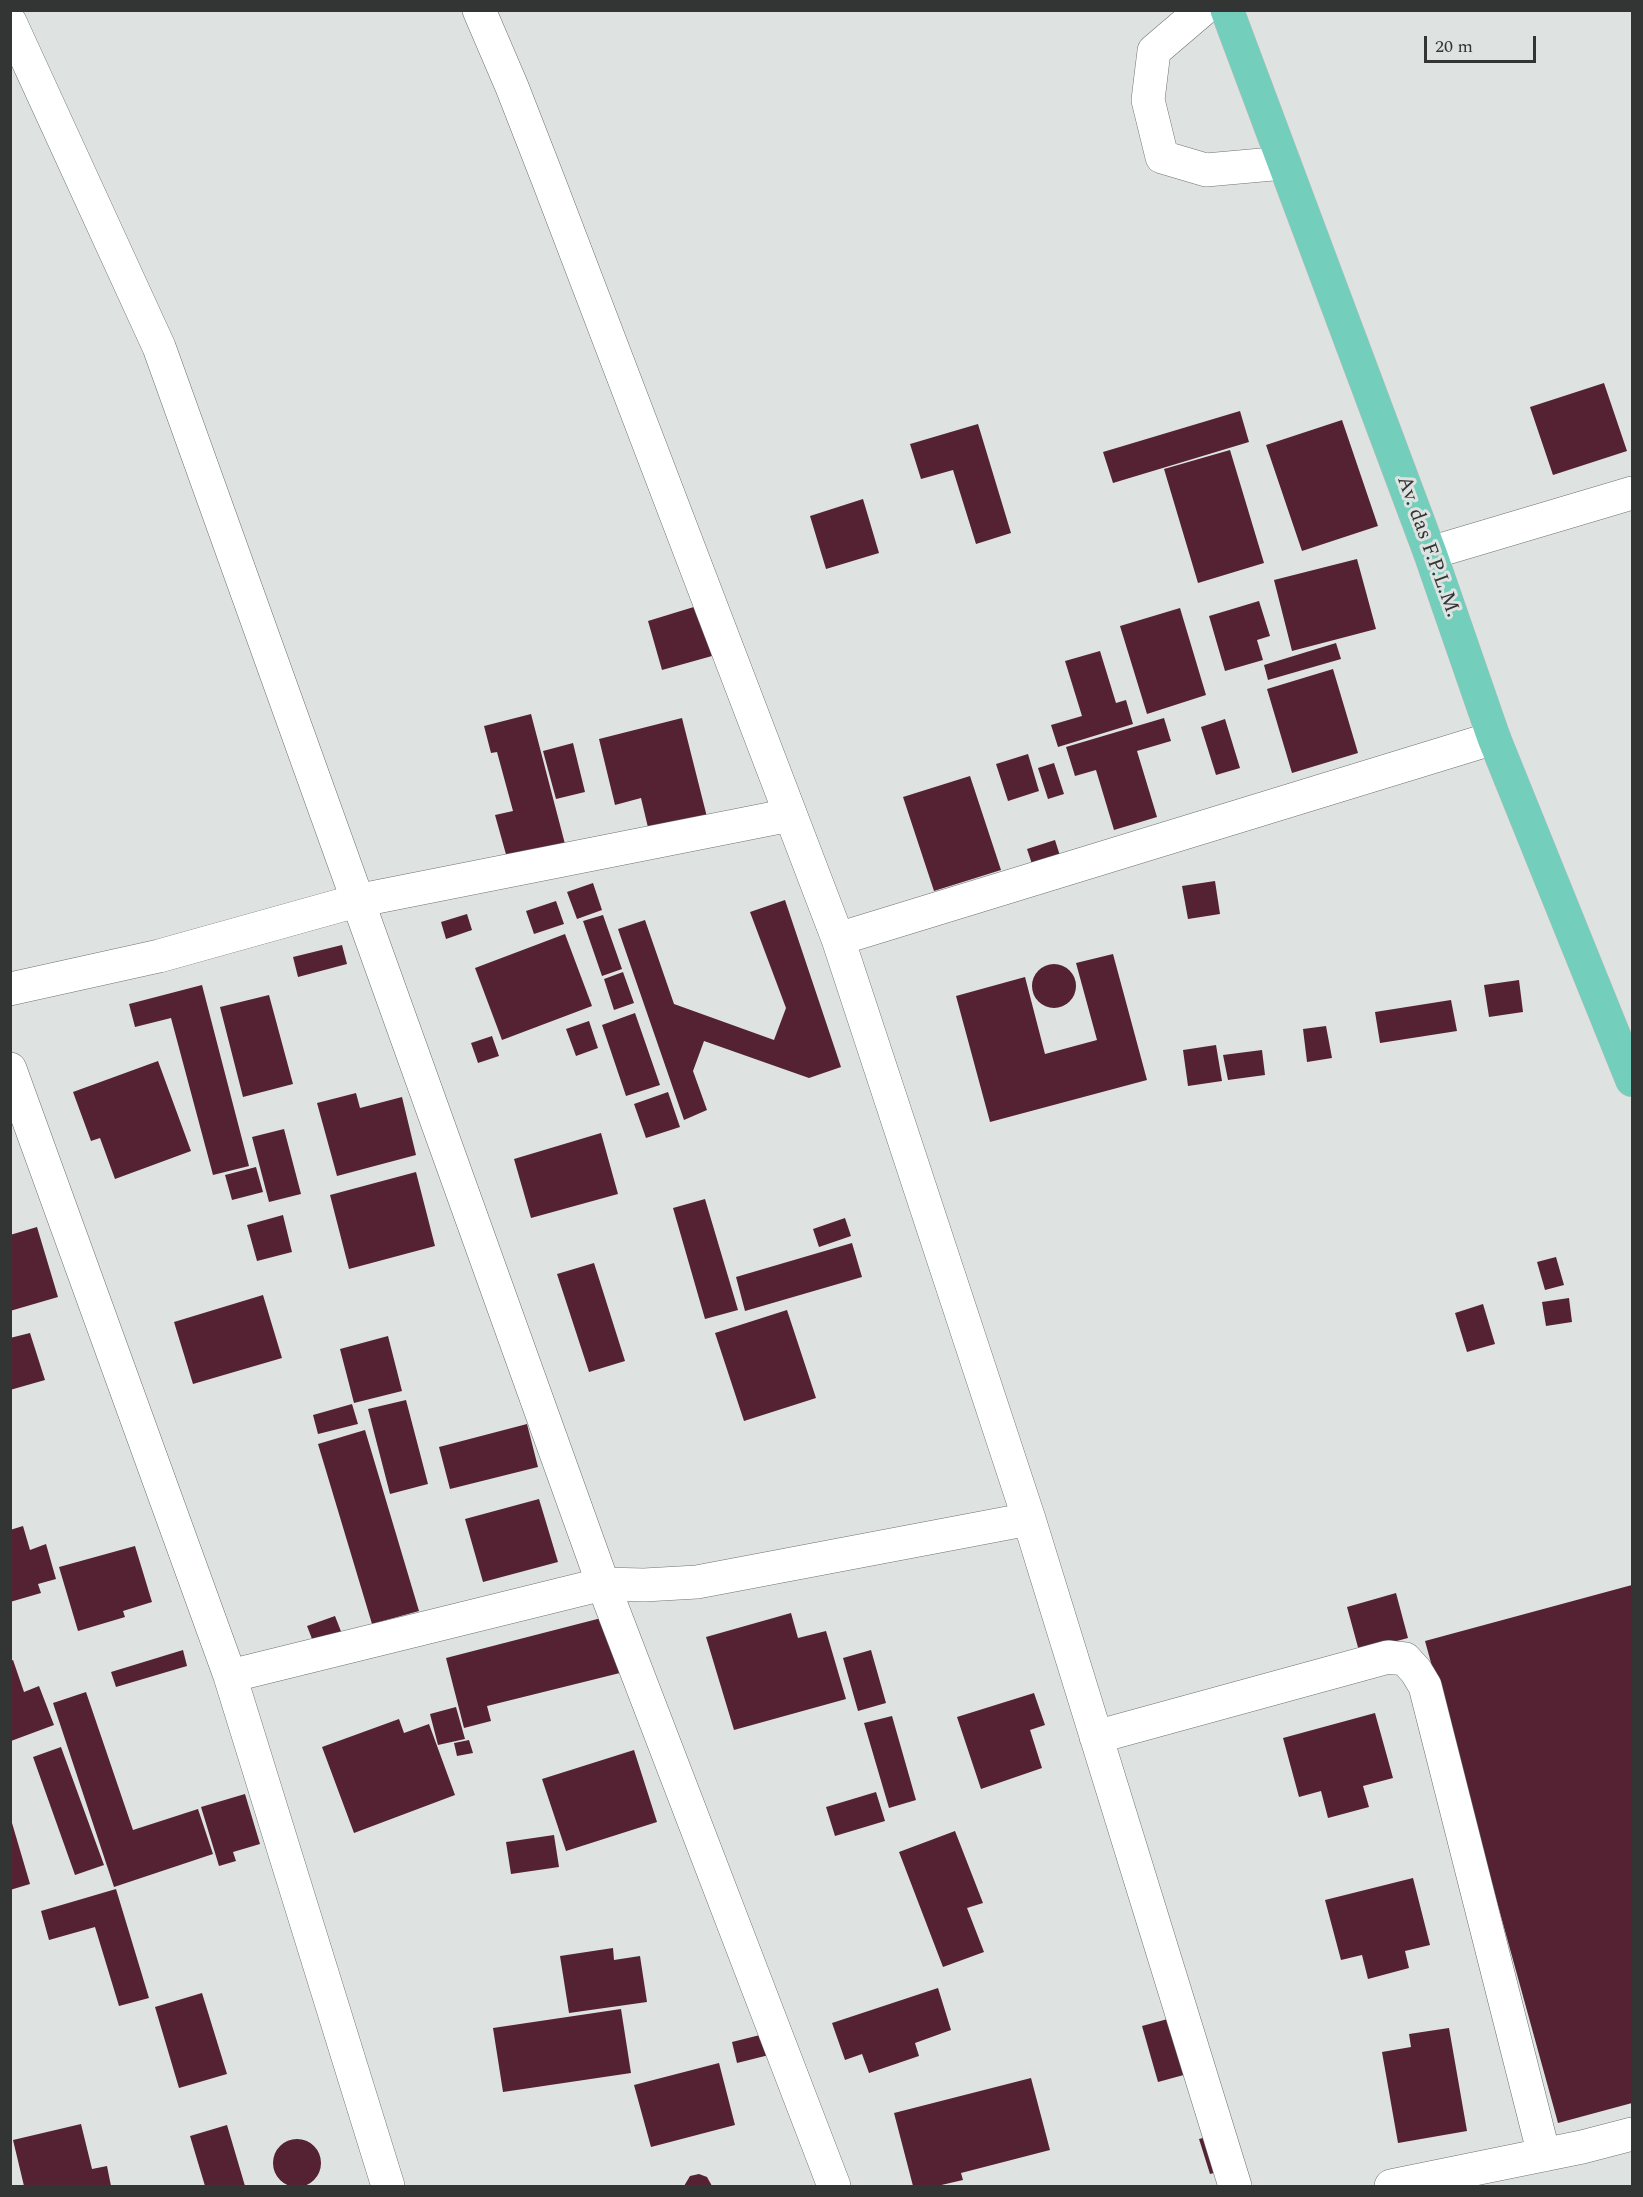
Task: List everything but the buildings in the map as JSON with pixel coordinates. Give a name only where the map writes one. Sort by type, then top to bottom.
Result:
[{"type":"main road","name":"Av. das F.P.L.M.","points":[[1227,10],[1430,553],[1494,738],[1632,1080]]},
{"type":"street","points":[[479,10],[554,193],[838,939],[1029,1519],[1235,2187]]},
{"type":"street","points":[[1202,10],[1155,51],[1148,100],[1162,157],[1206,170],[1284,163]]},
{"type":"street","points":[[10,22],[159,347],[603,1584],[834,2187]]},
{"type":"street","points":[[1430,553],[1632,494]]},
{"type":"street","points":[[838,939],[1494,738]]},
{"type":"street","points":[[10,989],[159,956],[357,901],[790,815]]},
{"type":"street","points":[[10,1069],[230,1676],[388,2187]]},
{"type":"street","points":[[230,1676],[603,1584],[644,1585],[697,1582],[1029,1519]]},
{"type":"street","points":[[1096,1737],[1388,1657],[1404,1659],[1416,1671],[1425,1686],[1544,2155]]},
{"type":"street","points":[[1391,2187],[1632,2134]]}]
